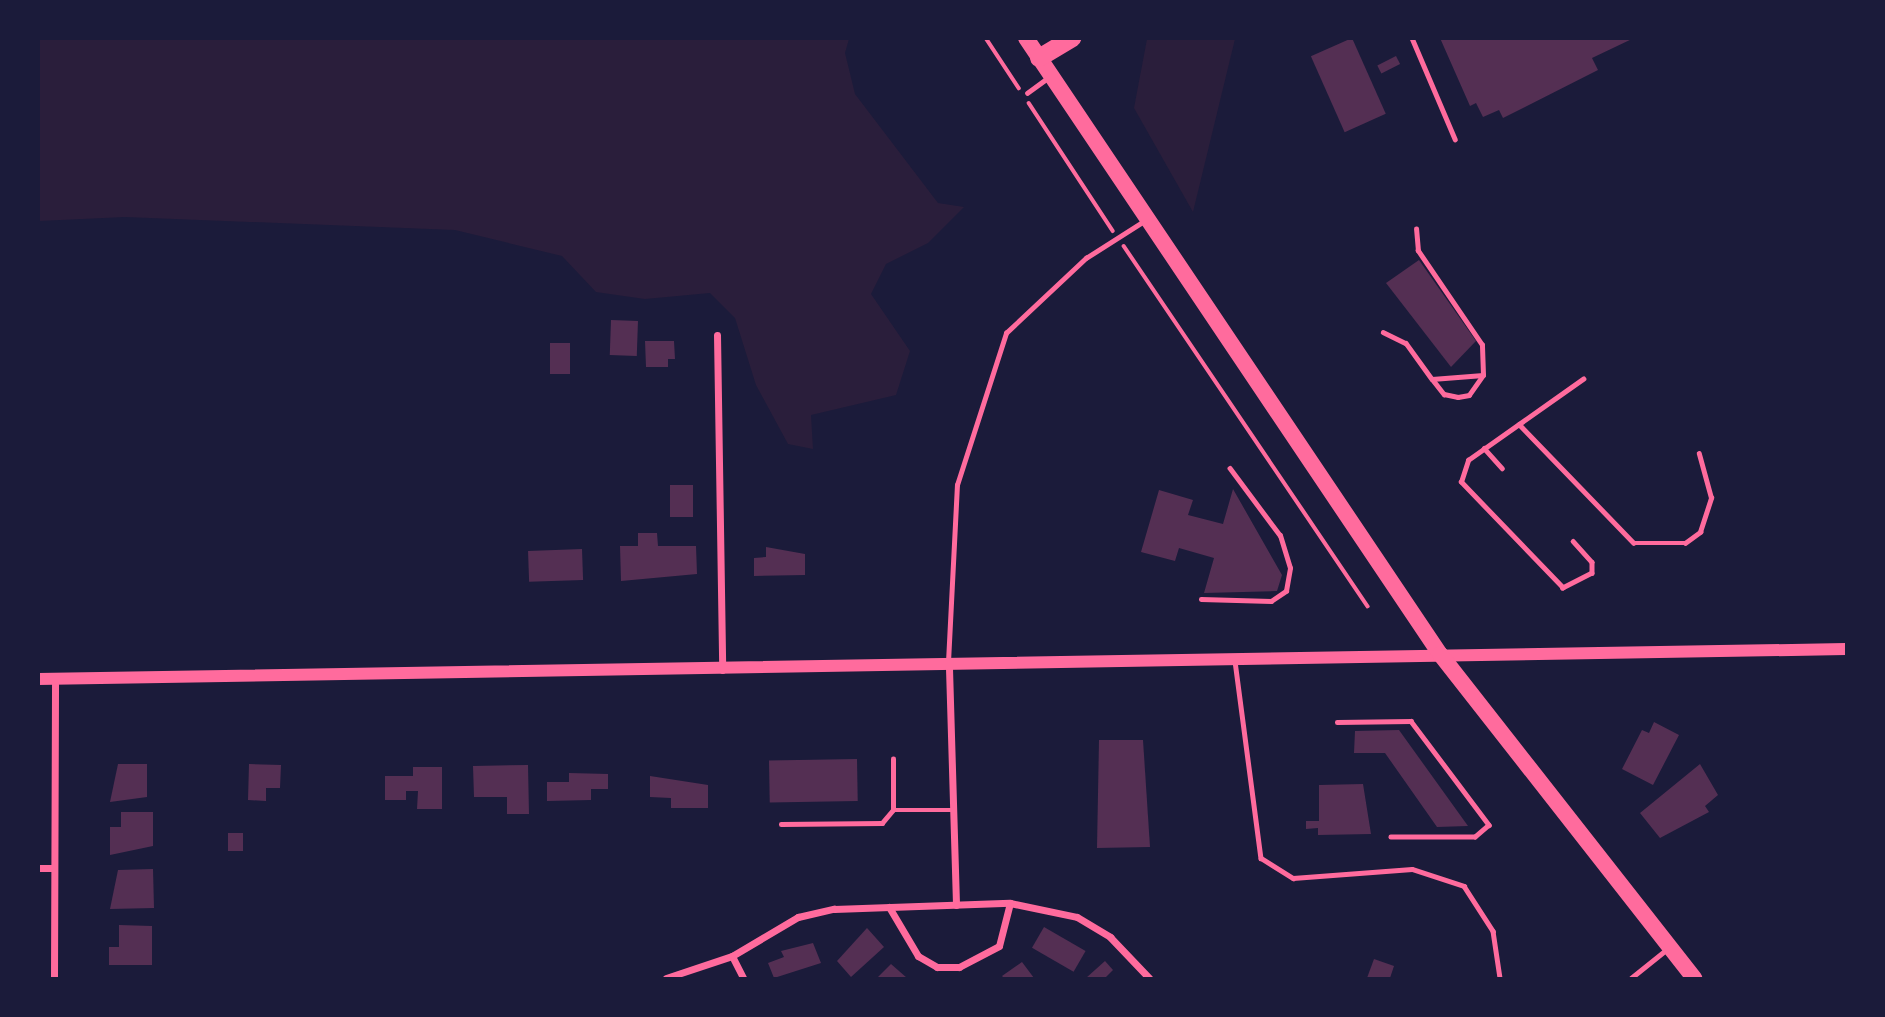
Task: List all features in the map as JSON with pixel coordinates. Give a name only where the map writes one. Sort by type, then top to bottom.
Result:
[{"type":"highway","points":[[1026,38],[1440,654],[1694,978]]},
{"type":"highway","points":[[1039,58],[1072,38]]},
{"type":"main road","points":[[38,679],[949,668],[1440,654],[1846,649]]},
{"type":"street","points":[[717,335],[722,670]]},
{"type":"street","points":[[949,668],[956,905]]},
{"type":"street","points":[[54,978],[55,679]]},
{"type":"street","points":[[38,868],[54,868]]},
{"type":"street","points":[[889,907],[918,956],[937,967],[959,967],[999,946],[1010,903]]},
{"type":"street","points":[[666,978],[733,956],[798,917],[889,907],[1010,903],[1077,917],[1110,937],[1149,978]]},
{"type":"street","points":[[733,956],[743,978]]},
{"type":"lane","points":[[1412,38],[1455,139]]},
{"type":"lane","points":[[1027,93],[1051,76]]},
{"type":"lane","points":[[949,668],[957,485],[1006,333],[1086,258],[1148,218]]},
{"type":"lane","points":[[1383,332],[1406,343],[1444,394],[1458,397],[1469,395],[1483,376],[1482,345],[1418,251],[1416,229]]},
{"type":"lane","points":[[1432,379],[1483,376]]},
{"type":"lane","points":[[1573,541],[1592,562],[1592,573],[1563,588],[1461,482],[1463,467],[1484,448],[1583,379]]},
{"type":"lane","points":[[1519,424],[1634,543],[1685,543],[1700,532],[1711,498],[1699,454]]},
{"type":"lane","points":[[1484,448],[1502,468]]},
{"type":"lane","points":[[1201,599],[1270,601],[1286,591],[1290,568],[1280,536],[1230,469]]},
{"type":"lane","points":[[1235,660],[1261,858],[1293,878],[1412,869],[1464,887],[1493,931],[1500,978]]},
{"type":"lane","points":[[1337,722],[1411,721],[1489,825],[1475,836],[1391,837]]},
{"type":"lane","points":[[781,824],[882,823],[893,810],[893,759]]},
{"type":"lane","points":[[893,810],[952,810]]},
{"type":"lane","points":[[1631,978],[1669,948]]},
{"type":"path","points":[[986,38],[1368,606]]},
{"type":"shaded area","points":[[38,39],[849,39],[845,53],[855,94],[938,203],[964,207],[928,243],[886,264],[871,294],[910,351],[896,395],[811,415],[813,449],[788,444],[756,385],[735,318],[710,293],[645,299],[596,292],[562,256],[455,230],[125,217],[39,221]]},
{"type":"shaded area","points":[[1147,39],[1235,39],[1193,212],[1134,108]]},
{"type":"building","points":[[1352,38],[1386,114],[1345,132],[1311,56]]},
{"type":"building","points":[[1440,38],[1634,38],[1592,58],[1598,70],[1503,118],[1499,110],[1483,117],[1476,103],[1470,106]]},
{"type":"building","points":[[1396,56],[1400,64],[1381,74],[1377,66]]},
{"type":"building","points":[[1419,260],[1476,341],[1451,367],[1386,283]]},
{"type":"building","points":[[611,320],[638,321],[637,356],[610,355]]},
{"type":"building","points":[[645,341],[674,341],[675,359],[668,359],[668,367],[646,367]]},
{"type":"building","points":[[550,343],[570,343],[570,374],[550,374]]},
{"type":"building","points":[[670,485],[693,485],[693,517],[670,517]]},
{"type":"building","points":[[1233,489],[1282,575],[1277,591],[1204,593],[1214,558],[1179,548],[1175,561],[1141,552],[1159,490],[1193,500],[1188,515],[1223,524]]},
{"type":"building","points":[[638,533],[657,533],[658,546],[696,546],[697,574],[621,581],[620,546],[638,546]]},
{"type":"building","points":[[766,547],[805,554],[805,575],[754,576],[754,558],[766,557]]},
{"type":"building","points":[[582,549],[583,580],[529,582],[528,551]]},
{"type":"building","points":[[1654,722],[1679,735],[1653,785],[1622,769],[1642,730],[1649,733]]},
{"type":"building","points":[[1399,730],[1468,826],[1437,827],[1385,753],[1354,753],[1355,731]]},
{"type":"building","points":[[1099,740],[1143,740],[1150,847],[1097,848]]},
{"type":"building","points":[[857,759],[858,801],[770,803],[769,761]]},
{"type":"building","points":[[118,764],[147,764],[147,797],[110,802]]},
{"type":"building","points":[[249,764],[281,765],[280,788],[266,788],[266,801],[248,800]]},
{"type":"building","points":[[1700,764],[1718,795],[1705,806],[1709,812],[1660,838],[1640,813]]},
{"type":"building","points":[[528,765],[529,814],[507,814],[507,797],[474,797],[473,766]]},
{"type":"building","points":[[413,767],[442,767],[442,809],[417,809],[418,791],[406,791],[406,800],[385,800],[385,776],[413,776]]},
{"type":"building","points":[[569,773],[608,774],[608,789],[591,789],[591,800],[547,801],[547,782],[569,782]]},
{"type":"building","points":[[650,776],[708,785],[708,808],[671,808],[671,798],[650,797]]},
{"type":"building","points":[[1363,784],[1371,834],[1318,835],[1318,828],[1306,829],[1306,821],[1319,821],[1319,785]]},
{"type":"building","points":[[121,812],[153,812],[153,846],[110,855],[110,827],[121,827]]},
{"type":"building","points":[[228,833],[243,833],[243,851],[228,851]]},
{"type":"building","points":[[153,869],[154,908],[110,909],[118,870]]},
{"type":"building","points":[[119,925],[152,926],[152,965],[109,965],[109,947],[119,947]]},
{"type":"building","points":[[1044,927],[1086,951],[1074,972],[1032,948]]},
{"type":"building","points":[[867,928],[884,947],[851,977],[837,961]]},
{"type":"building","points":[[813,943],[821,963],[774,978],[768,963],[784,957],[781,951]]},
{"type":"building","points":[[1374,959],[1394,966],[1390,978],[1367,978]]},
{"type":"building","points":[[1105,961],[1113,970],[1105,978],[1086,978]]},
{"type":"building","points":[[1022,962],[1034,978],[1002,976]]},
{"type":"building","points":[[891,964],[907,978],[877,978]]}]
